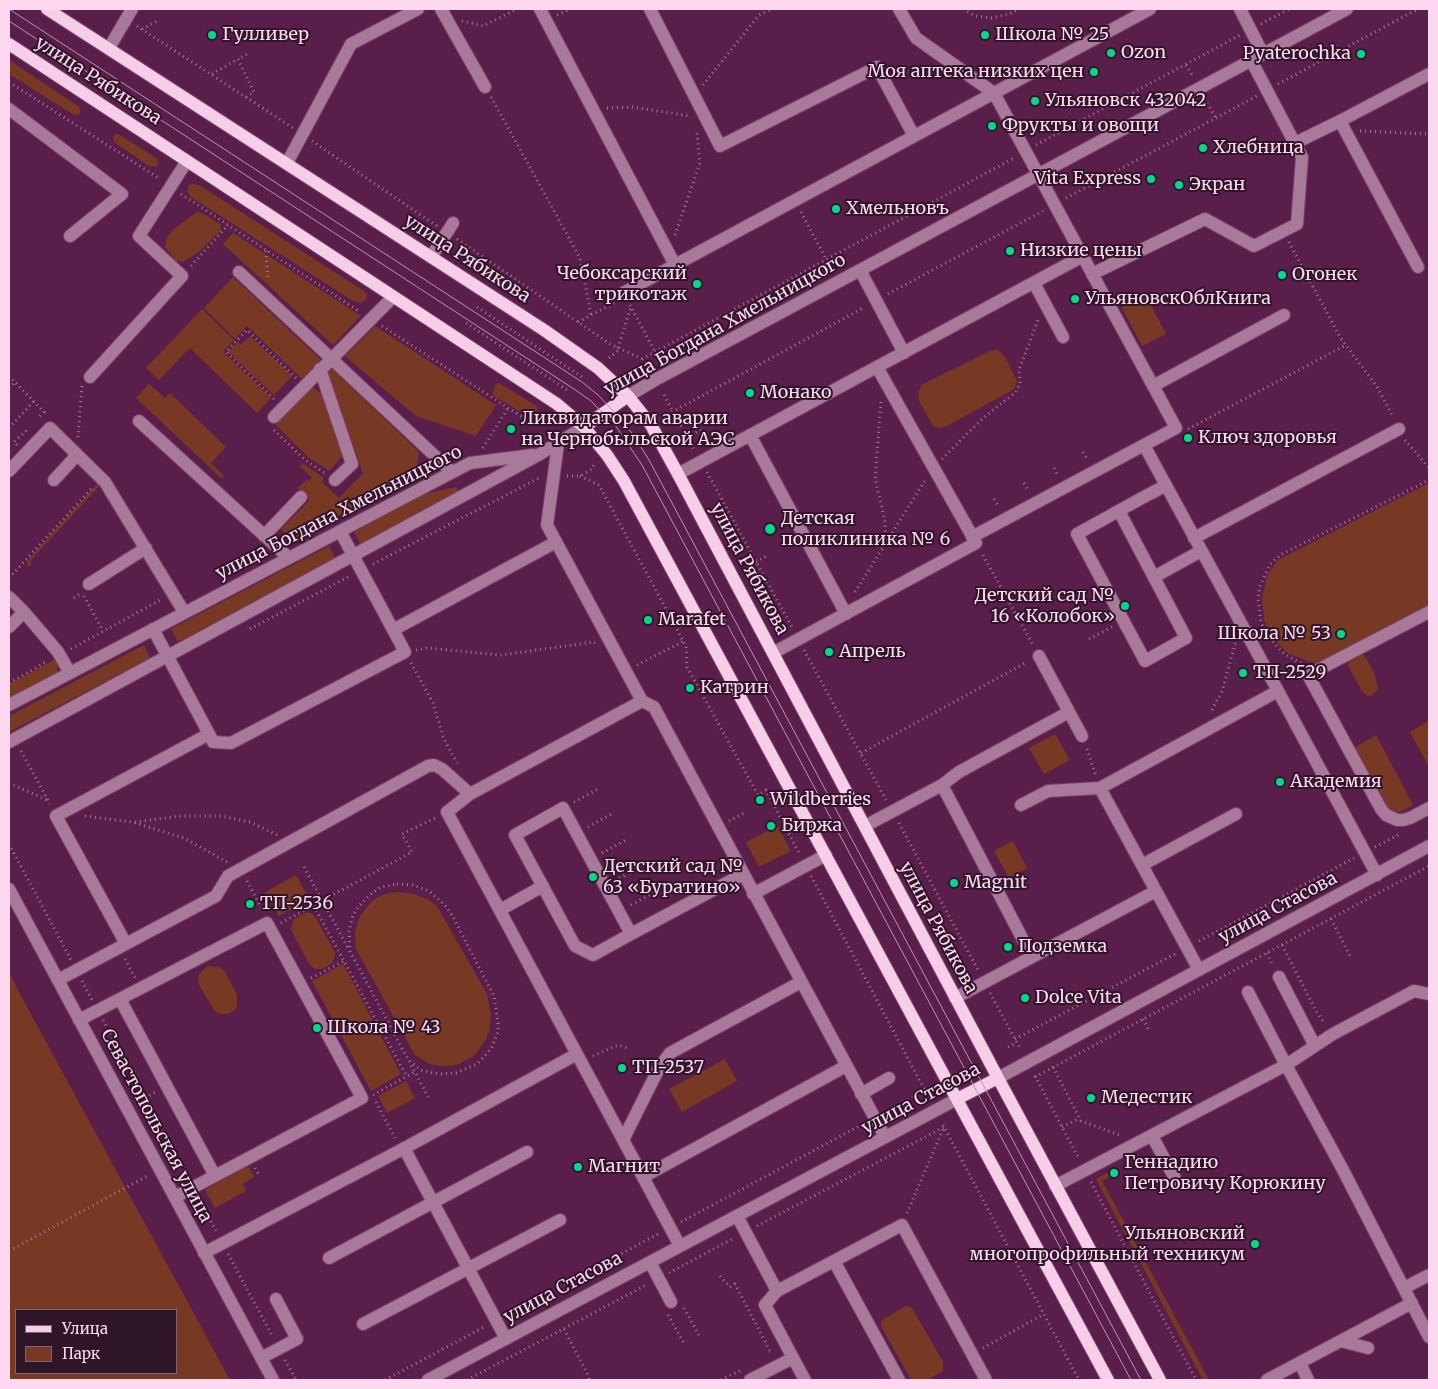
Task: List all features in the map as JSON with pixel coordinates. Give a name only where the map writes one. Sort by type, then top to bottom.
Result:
[{"type":"main road","name":"улица Рябикова","points":[[47,9],[544,330],[598,368],[628,396],[651,425],[678,474],[1055,1186],[1160,1380]]},
{"type":"main road","name":"улица Рябикова","points":[[9,44],[551,400],[584,427],[607,455],[624,481],[1108,1380]]},
{"type":"main road","name":"улица Богдана Хмельницкого","points":[[584,427],[628,396]]},
{"type":"main road","name":"улица Стасова","points":[[957,1099],[998,1078]]},
{"type":"street","points":[[287,164],[351,44],[418,9]]},
{"type":"street","points":[[540,9],[675,265]]},
{"type":"street","points":[[650,9],[720,146],[877,67],[914,136]]},
{"type":"street","points":[[773,653],[1176,428],[994,93],[916,38],[899,9]]},
{"type":"street","points":[[625,295],[675,265],[1150,9]]},
{"type":"street","points":[[1240,9],[1263,54]]},
{"type":"street","name":"улица Богдана Хмельницкого","points":[[628,396],[1347,9]]},
{"type":"street","points":[[443,12],[484,87]]},
{"type":"street","points":[[109,48],[130,14]]},
{"type":"street","points":[[1092,274],[1205,219],[1254,246],[1297,224],[1302,157],[1270,88],[1251,60]]},
{"type":"street","points":[[1295,143],[1342,125],[1429,74]]},
{"type":"street","points":[[9,109],[122,194],[70,236]]},
{"type":"street","points":[[1342,125],[1418,267]]},
{"type":"street","points":[[90,378],[182,276],[139,236],[187,161]]},
{"type":"street","points":[[431,257],[450,228]]},
{"type":"street","points":[[678,474],[750,435],[880,372],[904,352],[1083,256]]},
{"type":"street","points":[[860,270],[904,352]]},
{"type":"street","points":[[239,272],[452,472]]},
{"type":"street","points":[[1034,283],[1063,337]]},
{"type":"street","points":[[278,412],[393,297]]},
{"type":"street","points":[[1153,386],[1284,315]]},
{"type":"street","points":[[320,369],[352,464],[336,480]]},
{"type":"street","points":[[880,372],[974,540]]},
{"type":"street","points":[[139,421],[289,558]]},
{"type":"street","name":"улица Богдана Хмельницкого","points":[[9,705],[470,462],[540,454],[584,427]]},
{"type":"street","points":[[10,467],[50,428],[102,478],[184,612]]},
{"type":"street","points":[[1194,538],[1399,429]]},
{"type":"street","points":[[750,435],[844,612]]},
{"type":"street","points":[[558,444],[547,525],[642,701],[654,707],[885,1137]]},
{"type":"street","points":[[1144,445],[1377,874]]},
{"type":"street","points":[[9,742],[540,454]]},
{"type":"street","points":[[54,480],[77,455]]},
{"type":"street","points":[[1119,511],[1186,638],[1145,661],[1077,534],[1119,511],[1165,486]]},
{"type":"street","points":[[264,536],[301,497]]},
{"type":"street","points":[[154,629],[213,742],[231,743],[405,652],[340,531]]},
{"type":"street","points":[[393,630],[556,542]]},
{"type":"street","points":[[89,584],[146,548]]},
{"type":"street","points":[[1154,577],[1201,551]]},
{"type":"street","points":[[9,597],[60,655],[70,673]]},
{"type":"street","points":[[9,627],[24,612]]},
{"type":"street","points":[[1429,612],[1308,674],[1386,815],[1397,820],[1403,820],[1429,808]]},
{"type":"street","points":[[1034,658],[1069,712],[1082,736]]},
{"type":"street","points":[[1022,805],[1048,791],[1100,788],[1278,691]]},
{"type":"street","points":[[642,701],[470,794],[447,812],[680,1246]]},
{"type":"street","points":[[865,826],[942,785],[959,772],[1069,712]]},
{"type":"street","points":[[122,946],[61,814],[209,734]]},
{"type":"street","points":[[58,980],[216,896],[228,876],[428,766],[434,765],[442,769],[470,794]]},
{"type":"street","points":[[942,785],[1032,957]]},
{"type":"street","points":[[1100,788],[1199,970]]},
{"type":"street","points":[[631,934],[563,808],[515,835],[575,946],[593,954],[631,934],[743,874]]},
{"type":"street","points":[[1142,865],[1236,814]]},
{"type":"street","name":"улица Стасова","points":[[998,1078],[1429,846]]},
{"type":"street","points":[[753,894],[826,855]]},
{"type":"street","points":[[500,910],[543,886]]},
{"type":"street","name":"Севастопольская улица","points":[[9,889],[273,1380]]},
{"type":"street","points":[[956,998],[1156,891]]},
{"type":"street","points":[[79,1020],[268,926],[362,1098],[175,1198]]},
{"type":"street","points":[[1280,977],[1315,1046]]},
{"type":"street","points":[[623,1140],[659,1068],[670,1052],[801,982]]},
{"type":"street","points":[[1248,992],[1429,1336]]},
{"type":"street","points":[[1055,1186],[1286,1065],[1333,1034],[1414,992],[1429,994]]},
{"type":"street","points":[[120,999],[215,1176]]},
{"type":"street","points":[[204,1253],[579,1058]]},
{"type":"street","points":[[643,1177],[846,1066]]},
{"type":"street","points":[[861,1094],[889,1078]]},
{"type":"street","name":"улица Стасова","points":[[428,1380],[957,1099]]},
{"type":"street","points":[[1152,1136],[1178,1184]]},
{"type":"street","points":[[403,1149],[506,1339]]},
{"type":"street","points":[[328,1258],[527,1152]]},
{"type":"street","points":[[737,1216],[777,1291]]},
{"type":"street","points":[[363,1324],[560,1220]]},
{"type":"street","points":[[805,1380],[765,1305],[777,1291],[902,1225],[986,1380]]},
{"type":"street","points":[[834,1261],[899,1380]]},
{"type":"street","points":[[650,1262],[674,1307]]},
{"type":"street","points":[[1404,1288],[1429,1275]]},
{"type":"street","points":[[261,1358],[297,1340],[276,1299]]},
{"type":"street","points":[[1267,1380],[1412,1303]]},
{"type":"street","points":[[1341,1341],[1368,1348]]},
{"type":"street","points":[[750,1380],[793,1358]]},
{"type":"street","points":[[1300,1363],[1308,1380]]},
{"type":"path","points":[[443,12],[483,26],[517,9]]},
{"type":"path","points":[[602,109],[632,106],[696,116],[694,96],[758,15],[772,9]]},
{"type":"path","points":[[963,9],[968,13],[984,18],[1000,17],[1020,9]]},
{"type":"path","points":[[130,14],[142,29],[450,228],[578,322],[643,361],[655,352],[1289,9]]},
{"type":"path","points":[[1065,199],[1418,9]]},
{"type":"path","points":[[142,29],[157,21]]},
{"type":"path","points":[[212,74],[247,54]]},
{"type":"path","points":[[238,59],[254,92],[246,97]]},
{"type":"path","points":[[1186,64],[1192,75]]},
{"type":"path","points":[[9,82],[533,424],[546,413]]},
{"type":"path","points":[[484,87],[580,258],[591,315]]},
{"type":"path","points":[[1208,103],[1216,118]]},
{"type":"path","points":[[1342,125],[1429,134]]},
{"type":"path","points":[[674,238],[700,163],[697,126]]},
{"type":"path","points":[[795,201],[826,259]]},
{"type":"path","points":[[182,276],[228,225]]},
{"type":"path","points":[[1284,231],[1340,337],[1377,387],[1404,439],[1429,468]]},
{"type":"path","points":[[266,250],[269,300]]},
{"type":"path","points":[[578,322],[625,295],[655,352]]},
{"type":"path","points":[[844,612],[934,467],[982,419],[1016,392],[1020,383],[1019,370],[1045,304]]},
{"type":"path","points":[[609,358],[619,348],[630,306]]},
{"type":"path","points":[[476,307],[586,379]]},
{"type":"path","points":[[466,323],[570,392]]},
{"type":"path","points":[[304,385],[247,330],[226,352],[278,412],[267,423],[305,460],[336,480]]},
{"type":"path","points":[[1176,428],[1179,434],[1346,345]]},
{"type":"path","points":[[880,372],[875,478],[885,522],[886,543]]},
{"type":"path","points":[[77,455],[81,387],[90,378]]},
{"type":"path","points":[[9,388],[15,382]]},
{"type":"path","points":[[664,395],[861,753],[1021,1050]]},
{"type":"path","points":[[9,428],[34,401]]},
{"type":"path","points":[[474,462],[508,408]]},
{"type":"path","points":[[663,417],[673,410]]},
{"type":"path","points":[[687,437],[701,430]]},
{"type":"path","points":[[243,633],[538,477],[580,476],[592,469],[595,462]]},
{"type":"path","points":[[580,476],[600,486],[684,641],[687,667],[758,795],[766,790],[930,1100]]},
{"type":"path","points":[[9,578],[102,478]]},
{"type":"path","points":[[1308,674],[1302,663],[1286,655],[1275,644],[1261,622],[1258,598],[1264,575],[1270,564],[1282,554],[1429,480]]},
{"type":"path","points":[[861,753],[1034,658],[974,540]]},
{"type":"path","points":[[756,562],[768,555]]},
{"type":"path","points":[[74,598],[82,593],[103,631]]},
{"type":"path","points":[[9,683],[173,593]]},
{"type":"path","points":[[1089,639],[1123,621]]},
{"type":"path","points":[[1201,733],[1222,692],[1237,637]]},
{"type":"path","points":[[626,672],[684,641]]},
{"type":"path","points":[[454,757],[444,739],[433,703],[405,652],[427,648],[501,655],[594,642],[616,654]]},
{"type":"path","points":[[1082,736],[1100,788]]},
{"type":"path","points":[[15,755],[30,747]]},
{"type":"path","points":[[21,751],[48,800],[61,814],[132,822],[184,838],[241,869],[267,919],[268,926],[314,906],[412,852],[402,834],[447,812]]},
{"type":"path","points":[[9,782],[48,800]]},
{"type":"path","points":[[563,808],[600,788]]},
{"type":"path","points":[[577,833],[614,813]]},
{"type":"path","points":[[132,822],[181,816],[221,816],[250,822],[276,834],[284,845]]},
{"type":"path","points":[[1354,859],[1405,831]]},
{"type":"path","points":[[591,860],[628,839]]},
{"type":"path","points":[[9,844],[296,1380]]},
{"type":"path","points":[[606,886],[643,865]]},
{"type":"path","points":[[304,867],[428,1097]]},
{"type":"path","points":[[1196,1380],[1035,1077],[1428,867],[1429,874]]},
{"type":"path","points":[[350,951],[349,931],[353,915],[372,893],[388,885],[413,885],[430,891],[445,905],[456,923],[494,996],[498,1023],[495,1041],[486,1056],[477,1064],[456,1073],[438,1074],[421,1070],[406,1056]]},
{"type":"path","points":[[619,912],[657,891]]},
{"type":"path","points":[[314,906],[407,1077]]},
{"type":"path","points":[[1331,919],[1351,958]]},
{"type":"path","points":[[1282,945],[1316,1011],[1333,1034]]},
{"type":"path","points":[[122,946],[141,989]]},
{"type":"path","points":[[300,984],[344,961]]},
{"type":"path","points":[[1144,1019],[1150,1032]]},
{"type":"path","points":[[1008,1047],[1017,1042]]},
{"type":"path","points":[[579,1058],[618,1045],[627,1048]]},
{"type":"path","points":[[957,1074],[977,1063]]},
{"type":"path","points":[[1053,1067],[1081,1121],[1140,1142]]},
{"type":"path","points":[[403,1149],[372,1095],[415,1072]]},
{"type":"path","points":[[385,1380],[933,1086]]},
{"type":"path","points":[[1062,1128],[1080,1118]]},
{"type":"path","points":[[902,1225],[944,1126]]},
{"type":"path","points":[[467,1380],[944,1126]]},
{"type":"path","points":[[944,1126],[1079,1380]]},
{"type":"path","points":[[9,1251],[160,1170]]},
{"type":"path","points":[[720,1276],[730,1287],[735,1284],[772,1353],[763,1358]]},
{"type":"path","points":[[674,1307],[698,1335]]},
{"type":"path","points":[[674,1307],[685,1345]]},
{"type":"path","points":[[972,1354],[1044,1314]]},
{"type":"path","points":[[564,1329],[589,1380]]},
{"type":"path","points":[[721,1380],[746,1367]]},
{"type":"green space","points":[[9,60],[78,106],[81,110],[80,114],[74,115],[9,74]]},
{"type":"green space","points":[[118,134],[158,159],[158,165],[156,167],[149,166],[114,142],[113,136]]},
{"type":"green space","points":[[189,185],[199,185],[364,291],[367,295],[366,299],[361,303],[353,301],[191,197],[187,191]]},
{"type":"green space","points":[[197,212],[220,224],[221,230],[199,252],[183,262],[176,261],[165,247],[167,237],[175,228]]},
{"type":"green space","points":[[233,233],[361,316],[333,345],[223,244]]},
{"type":"green space","points":[[233,277],[321,360],[302,379],[247,326],[235,339],[204,308]]},
{"type":"green space","points":[[1146,295],[1166,334],[1142,346],[1122,308]]},
{"type":"green space","points":[[202,309],[234,340],[223,352],[271,398],[257,413],[190,348],[159,380],[146,368]]},
{"type":"green space","points":[[375,326],[496,405],[476,436],[416,416],[345,356]]},
{"type":"green space","points":[[250,336],[292,376],[274,395],[228,352],[238,342],[241,345]]},
{"type":"green space","points":[[992,350],[998,350],[1005,357],[1017,381],[1014,389],[945,427],[933,426],[918,399],[921,386]]},
{"type":"green space","points":[[331,368],[419,452],[416,476],[293,541],[281,529],[310,500],[298,488],[307,479],[309,481],[312,478],[300,466],[302,463],[323,477],[323,483],[339,498],[363,473],[327,372]]},
{"type":"green space","points":[[499,383],[535,405],[538,408],[536,413],[530,417],[494,396],[494,388]]},
{"type":"green space","points":[[149,384],[165,398],[170,393],[226,447],[211,463],[224,476],[222,479],[136,398]]},
{"type":"green space","points":[[312,387],[325,395],[333,417],[342,457],[329,471],[307,456],[276,425]]},
{"type":"green space","points":[[99,482],[101,484],[31,560],[30,566],[27,566],[28,560]]},
{"type":"green space","points":[[1429,483],[1429,608],[1327,661],[1316,663],[1288,653],[1268,630],[1264,620],[1262,599],[1267,576],[1278,560]]},
{"type":"green space","points":[[456,487],[459,492],[361,545],[354,532],[424,494]]},
{"type":"green space","points":[[329,546],[335,558],[178,642],[171,629]]},
{"type":"green space","points":[[144,645],[150,658],[9,732],[9,716]]},
{"type":"green space","points":[[1360,653],[1366,658],[1374,672],[1378,689],[1373,695],[1367,696],[1361,690],[1348,665],[1351,657]]},
{"type":"green space","points":[[58,658],[57,673],[9,698],[9,684]]},
{"type":"green space","points":[[1429,721],[1429,767],[1410,732]]},
{"type":"green space","points":[[1055,734],[1070,760],[1044,774],[1029,748]]},
{"type":"green space","points":[[1376,735],[1413,805],[1400,812],[1393,812],[1384,804],[1354,748]]},
{"type":"green space","points":[[777,826],[791,851],[759,867],[746,842]]},
{"type":"green space","points":[[1013,841],[1027,868],[1009,878],[994,851]]},
{"type":"green space","points":[[296,875],[309,899],[279,916],[265,892]]},
{"type":"green space","points":[[399,892],[414,894],[429,900],[437,906],[487,994],[491,1014],[486,1039],[475,1055],[459,1064],[440,1066],[430,1064],[415,1055],[356,949],[355,931],[360,916],[371,902],[380,896]]},
{"type":"green space","points":[[305,913],[310,913],[315,917],[335,952],[332,963],[322,969],[315,969],[310,965],[291,930],[293,920]]},
{"type":"green space","points":[[343,964],[401,1074],[371,1091],[312,981]]},
{"type":"green space","points":[[208,966],[219,967],[224,970],[237,995],[237,1006],[235,1010],[228,1014],[220,1014],[214,1010],[198,983],[199,974]]},
{"type":"green space","points":[[9,972],[20,994],[230,1380],[9,1380]]},
{"type":"green space","points":[[725,1059],[737,1081],[682,1112],[669,1089]]},
{"type":"green space","points":[[406,1081],[415,1098],[387,1113],[378,1096]]},
{"type":"green space","points":[[248,1166],[254,1177],[243,1184],[246,1191],[215,1208],[205,1190]]},
{"type":"green space","points":[[1111,1171],[1113,1175],[1102,1181],[1209,1380],[1203,1380],[1096,1179]]},
{"type":"green space","points":[[906,1306],[912,1308],[943,1362],[943,1371],[927,1380],[911,1380],[881,1326],[882,1320]]},
{"type":"tram line","points":[[9,9],[582,382],[597,394],[621,419],[649,460],[1141,1380]]},
{"type":"tram line","points":[[9,21],[574,389],[591,401],[615,425],[642,465],[1131,1380]]},
{"type":"place","name":"Гулливер","points":[[212,35]]},
{"type":"place","name":"Школа № 25","points":[[985,35]]},
{"type":"place","name":"Ozon","points":[[1111,53]]},
{"type":"place","name":"Pyaterochka","points":[[1361,54]]},
{"type":"place","name":"Моя аптека низких цен","points":[[1094,72]]},
{"type":"place","name":"Ульяновск 432042","points":[[1035,101]]},
{"type":"place","name":"Фрукты и овощи","points":[[992,126]]},
{"type":"place","name":"Хлебница","points":[[1203,148]]},
{"type":"place","name":"Vita Express","points":[[1151,179]]},
{"type":"place","name":"Экран","points":[[1179,185]]},
{"type":"place","name":"Хмельновъ","points":[[836,209]]},
{"type":"place","name":"Низкие цены","points":[[1010,251]]},
{"type":"place","name":"Огонек","points":[[1282,275]]},
{"type":"place","name":"Чебоксарский трикотаж","points":[[697,284]]},
{"type":"place","name":"УльяновскОблКнига","points":[[1075,299]]},
{"type":"place","name":"Монако","points":[[750,393]]},
{"type":"place","name":"Ликвидаторам аварии на Чернобыльской АЭС","points":[[511,429]]},
{"type":"place","name":"Ключ здоровья","points":[[1188,438]]},
{"type":"place","name":"Детская поликлиника № 6","points":[[770,529]]},
{"type":"place","name":"Детский сад № 16 «Колобок»","points":[[1125,606]]},
{"type":"place","name":"Marafet","points":[[648,620]]},
{"type":"place","name":"Школа № 53","points":[[1341,634]]},
{"type":"place","name":"Апрель","points":[[829,652]]},
{"type":"place","name":"ТП-2529","points":[[1243,673]]},
{"type":"place","name":"Катрин","points":[[690,688]]},
{"type":"place","name":"Академия","points":[[1280,782]]},
{"type":"place","name":"Wildberries","points":[[760,800]]},
{"type":"place","name":"Биржа","points":[[771,826]]},
{"type":"place","name":"Детский сад № 63 «Буратино»","points":[[593,877]]},
{"type":"place","name":"Magnit","points":[[954,883]]},
{"type":"place","name":"ТП-2536","points":[[250,904]]},
{"type":"place","name":"Подземка","points":[[1008,947]]},
{"type":"place","name":"Dolce Vita","points":[[1025,998]]},
{"type":"place","name":"Школа № 43","points":[[317,1028]]},
{"type":"place","name":"ТП-2537","points":[[622,1068]]},
{"type":"place","name":"Медестик","points":[[1091,1098]]},
{"type":"place","name":"Магнит","points":[[578,1167]]},
{"type":"place","name":"Геннадию Петровичу Корюкину","points":[[1114,1173]]},
{"type":"place","name":"Ульяновский многопрофильный техникум","points":[[1255,1244]]}]
